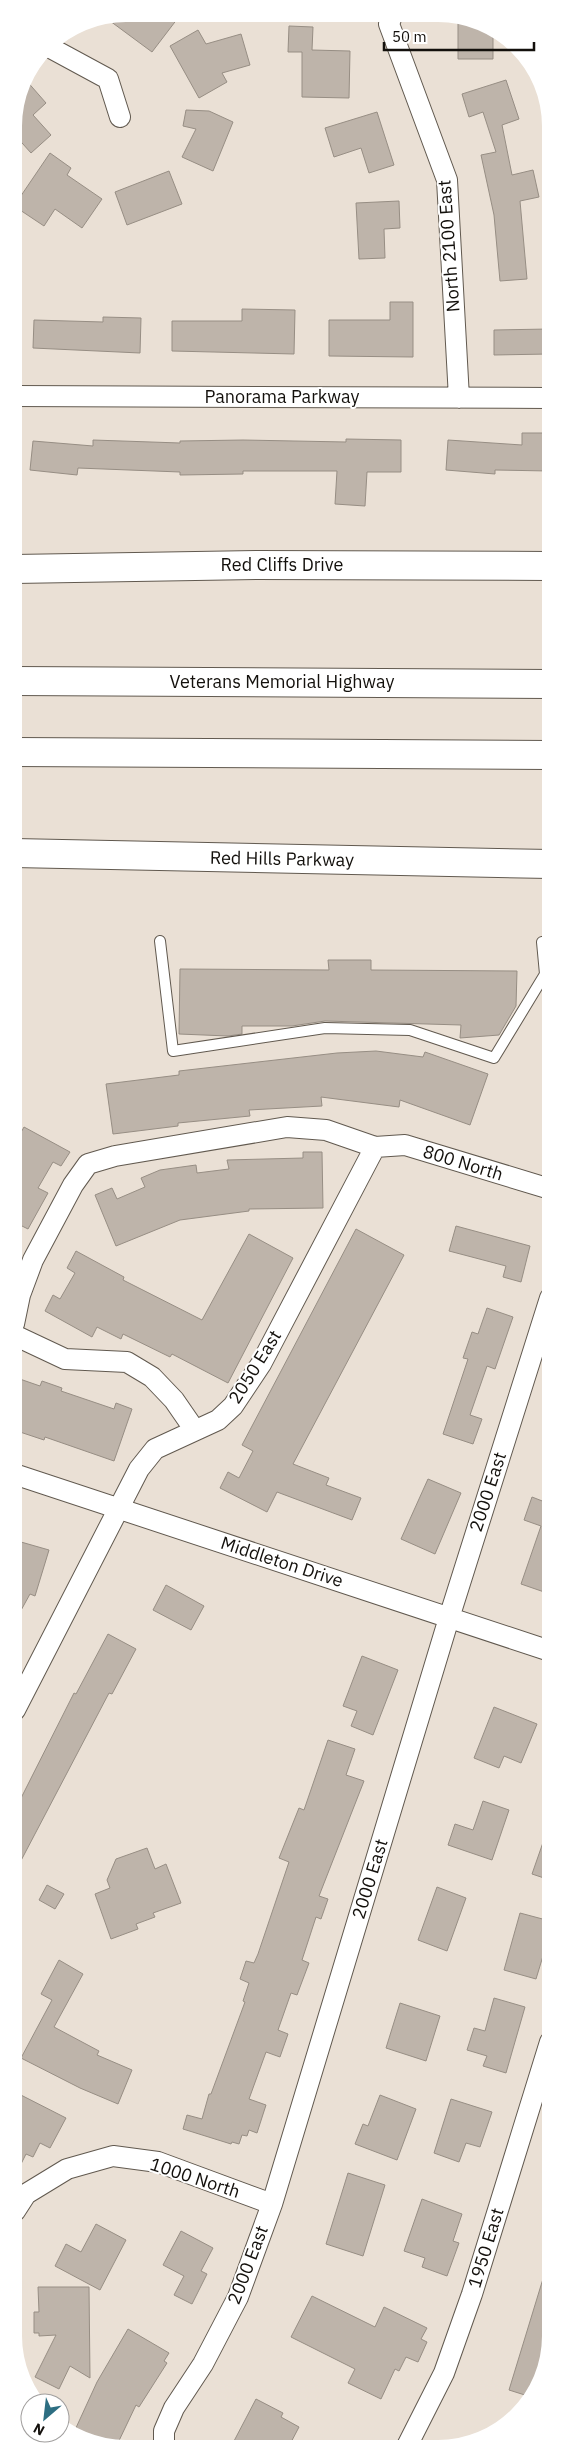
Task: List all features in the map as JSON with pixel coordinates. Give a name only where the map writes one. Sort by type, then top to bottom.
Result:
[{"type":"main road","name":"Red Cliffs Drive","points":[[23,568],[256,565],[542,566]]},
{"type":"main road","name":"Veterans Memorial Highway","points":[[23,681],[542,684]]},
{"type":"main road","points":[[23,752],[542,755]]},
{"type":"main road","name":"Red Hills Parkway","points":[[23,853],[542,864]]},
{"type":"street","name":"North 2100 East","points":[[390,22],[447,180],[459,398]]},
{"type":"street","points":[[55,51],[108,79],[120,118]]},
{"type":"street","name":"Panorama Parkway","points":[[23,396],[542,398]]},
{"type":"street","points":[[22,1288],[33,1260],[73,1185],[88,1164],[115,1156],[287,1128],[326,1130],[375,1147]]},
{"type":"street","name":"800 North","points":[[375,1147],[405,1145],[542,1186]]},
{"type":"street","name":"2050 East","points":[[22,1694],[139,1468],[155,1449],[194,1429],[218,1420],[233,1406],[261,1364],[375,1147]]},
{"type":"street","name":"2000 East","points":[[164,2440],[164,2431],[174,2408],[203,2364],[238,2297],[272,2204],[449,1618],[541,1325]]},
{"type":"street","points":[[22,1339],[65,1359],[101,1359],[127,1362],[152,1377],[174,1400],[194,1429]]},
{"type":"street","name":"Middleton Drive","points":[[22,1477],[541,1647]]},
{"type":"street","name":"1950 East","points":[[410,2440],[444,2373],[472,2294],[541,2071]]},
{"type":"street","name":"1000 North","points":[[22,2200],[26,2194],[67,2169],[114,2156],[158,2162],[272,2204]]},
{"type":"lane","points":[[160,941],[173,1051],[325,1028],[410,1030],[494,1058],[542,980]]},
{"type":"building","points":[[175,22],[152,52],[113,23]]},
{"type":"building","points":[[458,24],[484,33],[493,39],[493,59],[458,59]]},
{"type":"building","points":[[289,26],[313,27],[312,50],[350,51],[349,98],[302,97],[302,52],[288,52]]},
{"type":"building","points":[[198,30],[206,44],[241,34],[250,65],[222,73],[227,82],[199,98],[170,46]]},
{"type":"building","points":[[506,80],[519,119],[502,125],[512,175],[533,170],[539,197],[520,201],[527,279],[500,281],[494,215],[481,155],[496,152],[483,112],[469,117],[462,94]]},
{"type":"building","points":[[31,86],[46,103],[33,115],[51,135],[31,153],[23,144],[23,113]]},
{"type":"building","points":[[186,110],[209,111],[233,122],[213,171],[182,157],[196,129],[183,126]]},
{"type":"building","points":[[377,112],[394,165],[369,173],[361,148],[334,157],[325,128]]},
{"type":"building","points":[[50,153],[71,168],[67,175],[102,199],[82,228],[55,209],[44,226],[23,212],[23,193]]},
{"type":"building","points":[[169,171],[182,204],[127,225],[115,192]]},
{"type":"building","points":[[399,201],[400,228],[384,229],[385,258],[359,259],[356,203]]},
{"type":"building","points":[[390,302],[413,302],[413,357],[329,356],[329,320],[390,320]]},
{"type":"building","points":[[242,309],[295,310],[294,354],[172,351],[172,321],[242,321]]},
{"type":"building","points":[[103,317],[141,318],[140,353],[33,348],[34,320],[103,322]]},
{"type":"building","points":[[542,329],[542,354],[494,355],[494,330]]},
{"type":"building","points":[[522,433],[542,433],[542,471],[495,470],[495,474],[446,470],[448,440],[522,445]]},
{"type":"building","points":[[346,439],[401,440],[401,472],[367,472],[365,506],[335,504],[337,471],[243,471],[243,474],[180,475],[180,472],[78,468],[77,475],[30,470],[33,441],[93,446],[93,440],[180,443],[180,441],[243,440],[346,442]]},
{"type":"building","points":[[328,960],[371,960],[371,970],[517,971],[516,1006],[499,1035],[460,1038],[461,1025],[325,1021],[292,1026],[242,1026],[242,1034],[228,1036],[179,1034],[180,969],[329,970]]},
{"type":"building","points":[[376,1051],[423,1057],[425,1052],[488,1074],[470,1125],[400,1100],[399,1107],[321,1097],[322,1106],[249,1110],[250,1116],[178,1123],[178,1126],[113,1134],[106,1084],[179,1075],[179,1071],[337,1053]]},
{"type":"building","points":[[24,1127],[70,1152],[61,1166],[53,1162],[38,1188],[48,1193],[28,1229],[23,1226]]},
{"type":"building","points":[[303,1152],[322,1152],[323,1208],[249,1209],[249,1211],[180,1220],[116,1246],[95,1195],[112,1188],[117,1199],[145,1187],[141,1178],[160,1170],[196,1165],[197,1173],[229,1169],[227,1160],[303,1158]]},
{"type":"building","points":[[456,1226],[530,1246],[521,1282],[503,1277],[506,1266],[449,1251]]},
{"type":"building","points":[[356,1229],[404,1255],[293,1464],[329,1478],[326,1485],[361,1498],[352,1520],[277,1492],[267,1512],[220,1488],[228,1472],[239,1478],[253,1451],[242,1445]]},
{"type":"building","points":[[249,1234],[293,1258],[228,1383],[172,1354],[170,1357],[123,1334],[121,1339],[97,1327],[92,1337],[45,1311],[53,1295],[60,1299],[75,1273],[67,1268],[76,1251],[124,1277],[123,1280],[202,1320]]},
{"type":"building","points":[[487,1308],[513,1317],[495,1369],[487,1366],[470,1415],[482,1419],[473,1444],[443,1434],[468,1359],[463,1358],[472,1332],[478,1334]]},
{"type":"building","points":[[22,1380],[40,1386],[42,1381],[62,1388],[61,1391],[114,1409],[116,1403],[132,1409],[114,1461],[45,1437],[44,1440],[22,1433]]},
{"type":"building","points":[[428,1479],[461,1493],[435,1554],[401,1539]]},
{"type":"building","points":[[532,1497],[541,1501],[541,1591],[521,1584],[541,1526],[524,1520]]},
{"type":"building","points":[[22,1542],[49,1550],[35,1596],[30,1594],[22,1608]]},
{"type":"building","points":[[166,1585],[204,1606],[191,1630],[153,1610]]},
{"type":"building","points":[[108,1634],[136,1649],[112,1694],[109,1693],[22,1858],[22,1796],[74,1693],[76,1694]]},
{"type":"building","points":[[362,1656],[398,1670],[373,1735],[351,1726],[357,1711],[343,1706]]},
{"type":"building","points":[[494,1707],[537,1724],[521,1763],[504,1756],[499,1768],[474,1758]]},
{"type":"building","points":[[328,1740],[355,1749],[346,1775],[364,1781],[319,1896],[328,1899],[321,1919],[316,1917],[302,1960],[309,1963],[297,1995],[291,1993],[278,2030],[288,2034],[280,2057],[266,2052],[249,2099],[266,2105],[257,2133],[249,2130],[247,2136],[242,2135],[239,2144],[232,2142],[231,2144],[183,2129],[187,2115],[202,2119],[209,2094],[211,2094],[245,2002],[243,2001],[249,1983],[240,1979],[246,1961],[254,1963],[258,1954],[289,1862],[279,1858],[299,1808],[304,1810]]},
{"type":"building","points":[[483,1801],[509,1810],[492,1860],[448,1845],[455,1824],[473,1830]]},
{"type":"building","points":[[147,1848],[155,1869],[166,1864],[181,1903],[153,1913],[155,1917],[136,1924],[138,1929],[111,1939],[95,1894],[110,1888],[107,1880],[116,1859]]},
{"type":"building","points":[[541,1848],[541,1877],[532,1874]]},
{"type":"building","points":[[47,1885],[64,1894],[55,1909],[39,1900]]},
{"type":"building","points":[[437,1887],[466,1898],[447,1951],[418,1940]]},
{"type":"building","points":[[520,1913],[541,1919],[541,1962],[536,1979],[504,1970]]},
{"type":"building","points":[[59,1960],[83,1974],[54,2027],[99,2051],[97,2055],[132,2070],[118,2104],[80,2088],[22,2059],[52,2000],[41,1994]]},
{"type":"building","points":[[494,1998],[525,2007],[506,2073],[483,2066],[487,2056],[467,2050],[474,2028],[485,2031]]},
{"type":"building","points":[[400,2003],[440,2016],[426,2061],[386,2048]]},
{"type":"building","points":[[380,2095],[416,2109],[397,2160],[355,2144],[363,2124],[368,2126]]},
{"type":"building","points":[[22,2096],[66,2118],[50,2148],[40,2143],[33,2157],[26,2154],[22,2162]]},
{"type":"building","points":[[451,2099],[492,2112],[480,2147],[466,2143],[459,2162],[434,2153]]},
{"type":"building","points":[[348,2173],[385,2185],[363,2256],[326,2244]]},
{"type":"building","points":[[422,2199],[462,2214],[453,2241],[459,2243],[447,2276],[422,2267],[425,2258],[404,2251]]},
{"type":"building","points":[[96,2224],[126,2240],[100,2290],[55,2266],[66,2244],[81,2252]]},
{"type":"building","points":[[181,2231],[213,2248],[201,2271],[207,2274],[192,2304],[174,2295],[184,2276],[163,2265]]},
{"type":"building","points":[[541,2285],[540,2357],[534,2376],[524,2395],[509,2390]]},
{"type":"building","points":[[38,2287],[89,2287],[90,2378],[70,2366],[59,2389],[35,2377],[56,2335],[39,2336],[39,2333],[34,2333],[34,2312],[39,2312]]},
{"type":"building","points":[[312,2296],[375,2327],[384,2307],[427,2328],[421,2339],[427,2342],[418,2362],[406,2357],[399,2371],[395,2369],[381,2399],[348,2383],[355,2369],[291,2337]]},
{"type":"building","points":[[128,2329],[169,2353],[164,2361],[167,2363],[139,2407],[136,2405],[119,2440],[106,2439],[76,2428],[97,2382]]},
{"type":"building","points":[[256,2399],[283,2413],[281,2417],[299,2427],[292,2440],[235,2440]]}]
